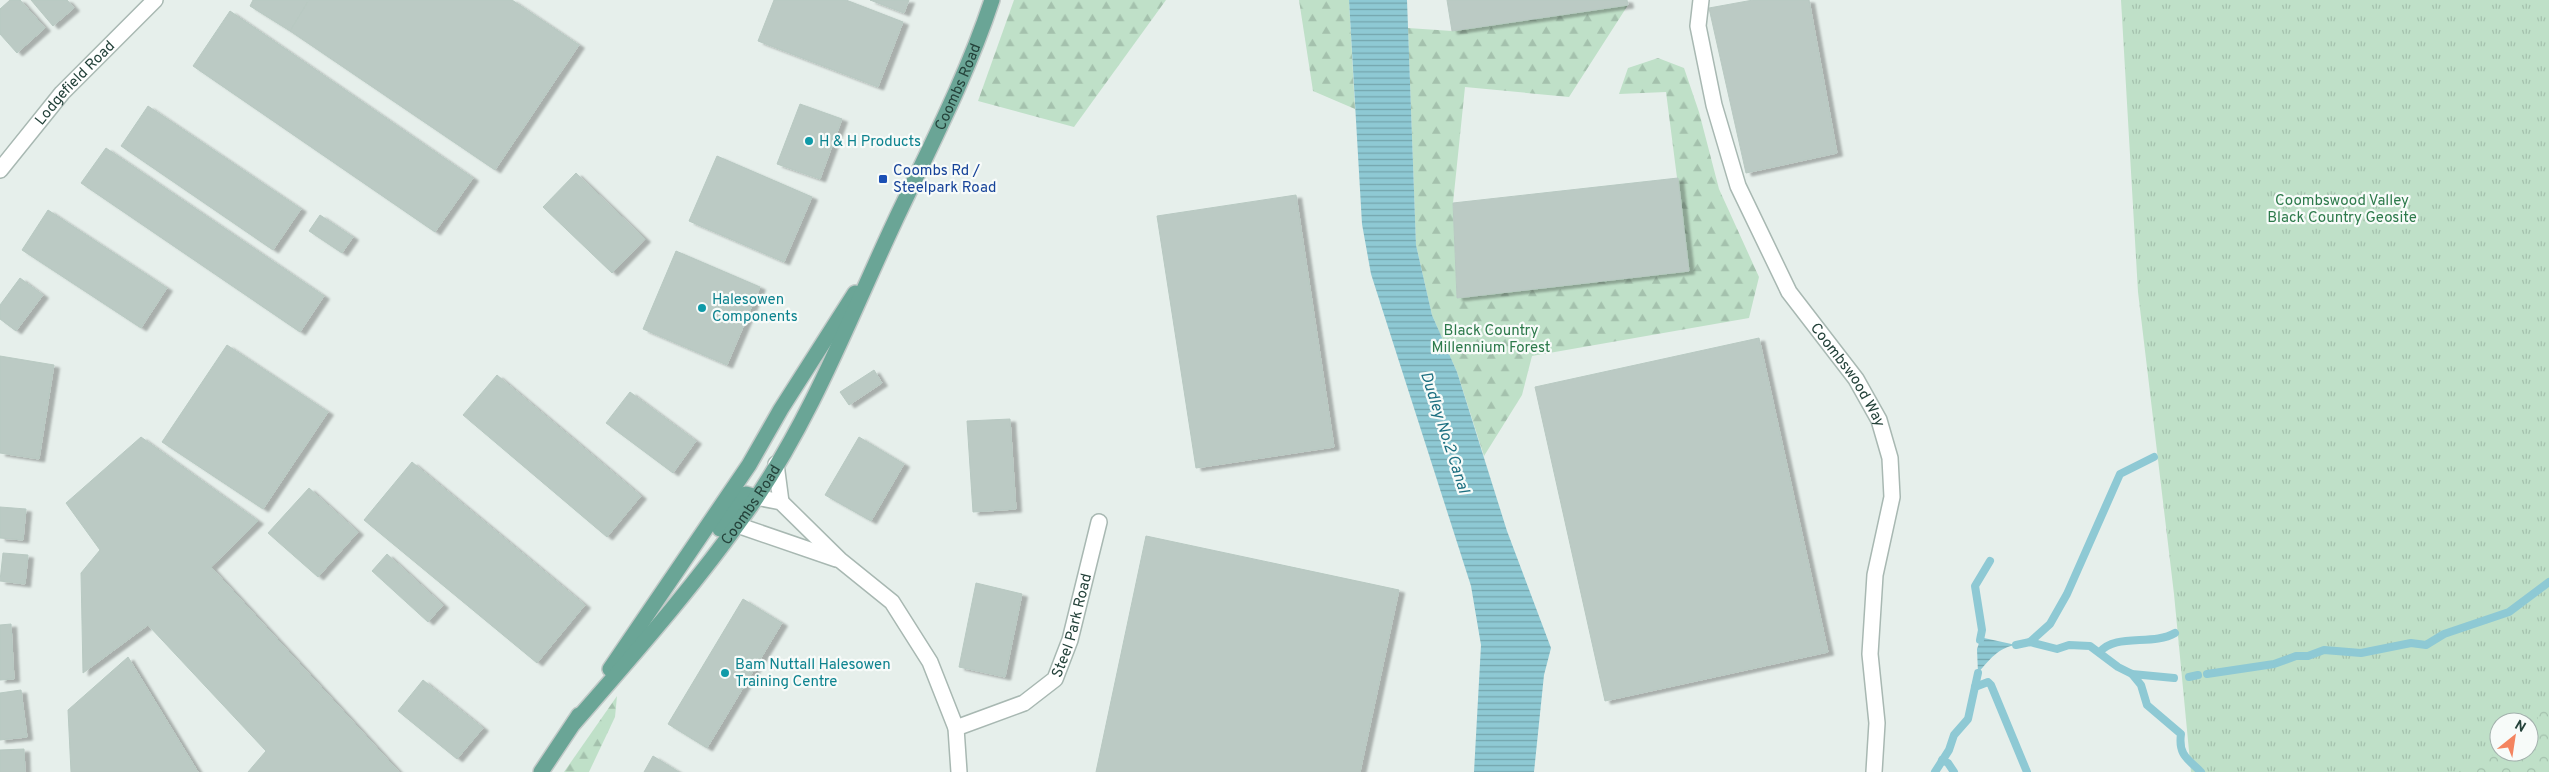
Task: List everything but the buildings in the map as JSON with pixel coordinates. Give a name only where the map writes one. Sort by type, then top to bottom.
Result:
[{"type":"main road","name":"Coombs Road","points":[[756,497],[834,360],[879,254],[948,107],[992,0]]},
{"type":"main road","name":"Coombs Road","points":[[574,723],[655,630],[727,519],[750,465],[780,409],[879,254]]},
{"type":"main road","points":[[727,519],[746,494],[756,497]]},
{"type":"main road","name":"Coombs Road","points":[[541,772],[688,555],[704,551],[727,519]]},
{"type":"street","name":"Lodgefield Road","points":[[0,170],[62,93],[155,0]]},
{"type":"street","name":"Coombswood Way","points":[[1701,0],[1698,26],[1714,105],[1738,186],[1789,292],[1856,379],[1879,420],[1890,458],[1892,496],[1875,575],[1870,654],[1877,723],[1874,772]]},
{"type":"street","points":[[776,464],[781,502]]},
{"type":"street","points":[[756,497],[781,502],[840,560],[892,602],[930,662],[956,728],[959,772]]},
{"type":"street","points":[[727,519],[840,560]]},
{"type":"street","name":"Steel Park Road","points":[[956,728],[1024,703],[1055,679],[1070,640],[1099,522]]},
{"type":"green space","points":[[1014,0],[1166,0],[1074,127],[978,101]]},
{"type":"green space","points":[[1299,0],[1349,0],[1355,109],[1313,91]]},
{"type":"green space","name":"Coombswood Valley Black Country Geosite","points":[[2121,0],[2549,0],[2549,772],[2191,772],[2174,594],[2138,292]]},
{"type":"green space","name":"Black Country Millennium Forest","points":[[1628,5],[1569,97],[1465,87],[1453,203],[1457,298],[1689,271],[1666,92],[1619,94],[1628,68],[1658,58],[1684,68],[1699,112],[1719,189],[1759,277],[1749,318],[1532,356],[1522,395],[1484,456],[1457,372],[1432,315],[1416,245],[1408,28],[1452,31]]},
{"type":"green space","points":[[2549,694],[2549,772],[2458,772],[2489,757],[2489,762],[2539,762],[2539,716]]},
{"type":"green space","points":[[617,696],[615,717],[589,772],[564,772]]},
{"type":"water","name":"Dudley No.2 Canal","points":[[1349,0],[1407,0],[1416,245],[1432,315],[1457,372],[1507,531],[1551,648],[1544,675],[1534,772],[1474,772],[1481,645],[1471,586],[1371,274],[1362,224]]},
{"type":"water","points":[[1984,638],[2016,645],[1999,651],[1978,673],[1977,649],[1980,640]]},
{"type":"waterway","points":[[2030,642],[2050,624],[2067,594],[2120,474],[2154,457]]},
{"type":"waterway","points":[[1980,640],[1982,630],[1975,586],[1990,561]]},
{"type":"waterway","points":[[2207,674],[2274,664],[2296,656],[2308,656],[2324,650],[2361,653],[2411,643],[2426,645],[2444,634],[2509,612],[2549,582]]},
{"type":"waterway","points":[[2100,652],[2107,646],[2115,643],[2156,639],[2175,633]]},
{"type":"waterway","points":[[2016,645],[2030,642],[2057,649],[2069,645],[2090,646],[2118,667],[2132,674],[2174,678]]},
{"type":"waterway","points":[[1935,772],[1949,750],[1954,735],[1968,719],[1978,673]]},
{"type":"waterway","points":[[2132,674],[2141,685],[2147,705],[2181,734],[2181,747],[2185,756],[2201,772]]},
{"type":"waterway","points":[[2189,677],[2198,675]]},
{"type":"waterway","points":[[1975,687],[1988,682],[1991,685],[2027,772]]},
{"type":"waterway","points":[[1942,760],[1948,763],[1954,772]]},
{"type":"place","name":"H & H Products","points":[[809,141]]},
{"type":"place","name":"Coombs Rd / Steelpark Road","points":[[883,179]]},
{"type":"place","name":"Halesowen Components","points":[[702,308]]},
{"type":"place","name":"Bam Nuttall Halesowen Training Centre","points":[[725,673]]}]
